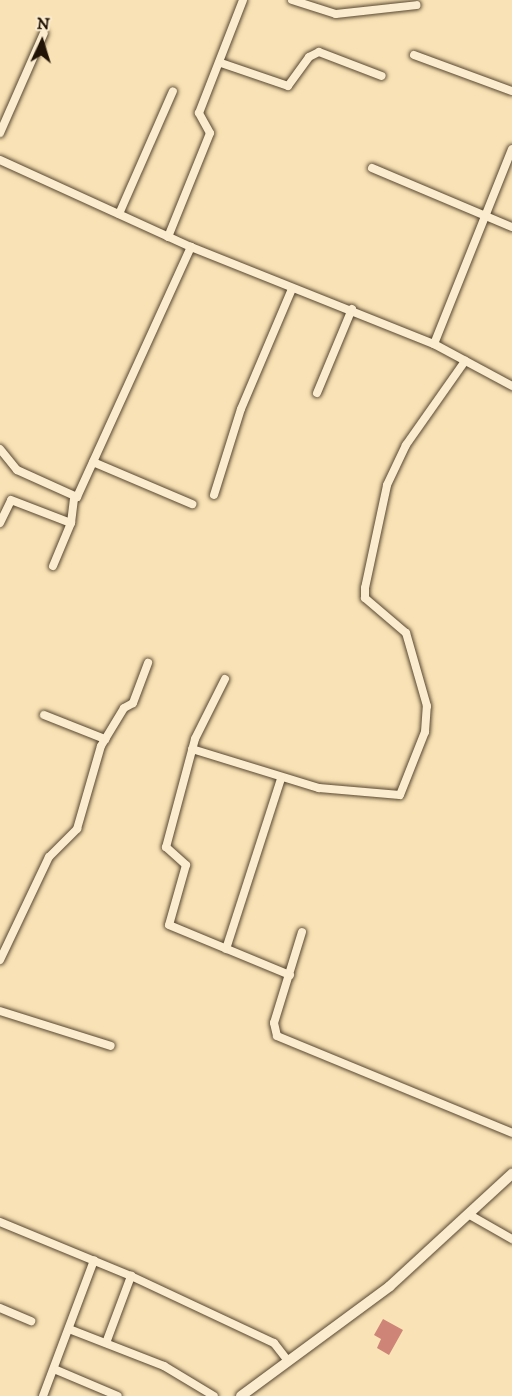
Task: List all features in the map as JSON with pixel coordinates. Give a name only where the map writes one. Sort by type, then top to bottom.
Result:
[{"type":"street","points":[[168,237],[210,133],[199,113],[221,63],[243,0]]},
{"type":"street","points":[[292,0],[336,14],[417,5]]},
{"type":"street","points":[[0,133],[44,33]]},
{"type":"street","points":[[221,63],[288,86],[309,57],[319,52],[382,76]]},
{"type":"street","points":[[414,55],[512,91]]},
{"type":"street","points":[[119,214],[173,91]]},
{"type":"street","points":[[434,344],[488,214],[512,149]]},
{"type":"street","points":[[0,160],[191,247],[292,289],[352,309],[434,344],[512,386]]},
{"type":"street","points":[[372,168],[488,214],[512,227]]},
{"type":"street","points":[[52,566],[71,523],[74,499],[191,247]]},
{"type":"street","points":[[214,495],[241,409],[292,289]]},
{"type":"street","points":[[317,393],[352,309]]},
{"type":"street","points":[[192,749],[281,779],[393,796],[403,789],[425,732],[427,706],[406,633],[364,594],[387,485],[406,445],[465,361]]},
{"type":"street","points":[[0,449],[16,470],[74,499]]},
{"type":"street","points":[[93,462],[192,504]]},
{"type":"street","points":[[0,523],[11,500],[71,523]]},
{"type":"street","points":[[0,960],[48,857],[77,829],[87,780],[105,739],[124,708],[133,704],[148,663]]},
{"type":"street","points":[[225,679],[192,749],[166,847],[186,865],[169,925],[290,975]]},
{"type":"street","points":[[44,715],[105,739]]},
{"type":"street","points":[[223,947],[281,779]]},
{"type":"street","points":[[302,932],[274,1023],[277,1036],[512,1133]]},
{"type":"street","points":[[0,1011],[111,1046]]},
{"type":"street","points":[[241,1396],[390,1286],[512,1174]]},
{"type":"street","points":[[468,1214],[512,1239]]},
{"type":"street","points":[[0,1222],[131,1276],[274,1343],[288,1361]]},
{"type":"street","points":[[43,1396],[94,1260]]},
{"type":"street","points":[[106,1343],[131,1276]]},
{"type":"street","points":[[0,1308],[31,1321]]},
{"type":"street","points":[[69,1329],[164,1366],[214,1396]]},
{"type":"street","points":[[54,1369],[118,1396]]},
{"type":"building","points":[[383,1319],[403,1330],[389,1355],[377,1348],[381,1339],[374,1335]]}]
